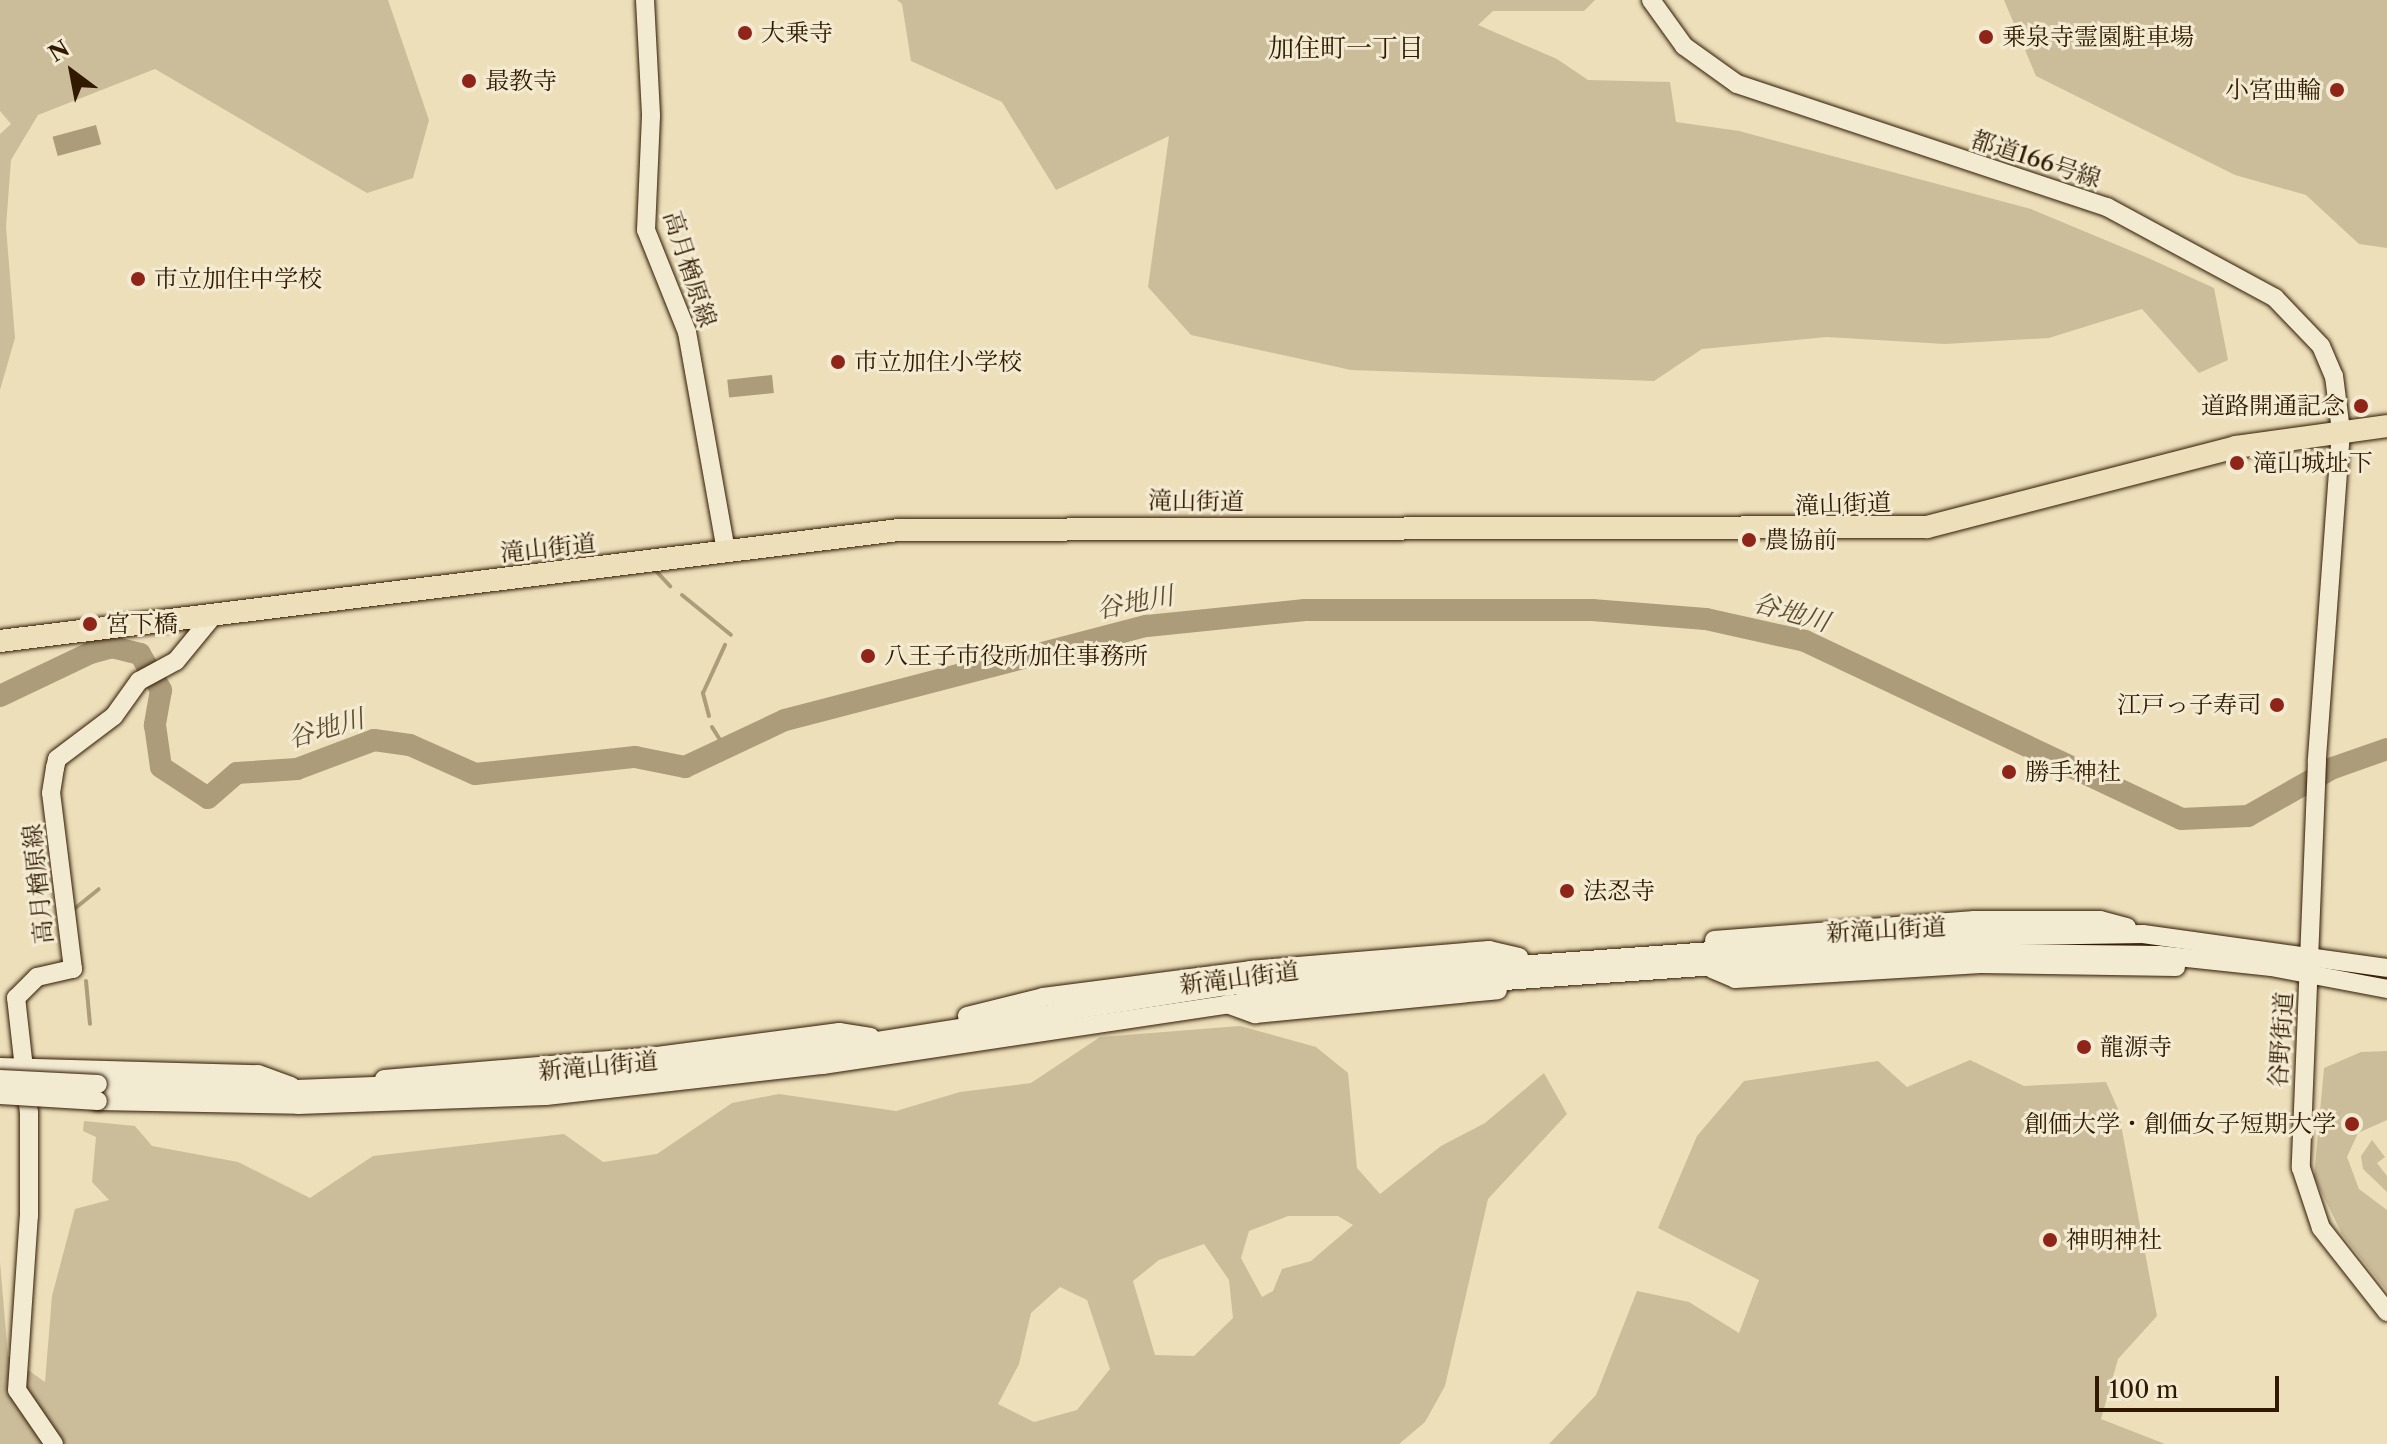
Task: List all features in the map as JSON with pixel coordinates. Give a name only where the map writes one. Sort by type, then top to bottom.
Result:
[{"type":"highway","name":"滝山街道","points":[[0,641],[726,552],[961,527],[1740,532],[1927,527],[2236,447],[2387,426]]},
{"type":"main road","name":"高月楢原線","points":[[645,0],[651,116],[646,230],[687,332],[726,552]]},
{"type":"main road","name":"都道166号線","points":[[1651,0],[1684,46],[1737,84],[2107,207],[2275,298],[2299,318],[2329,361],[2341,431]]},
{"type":"main road","name":"谷野街道","points":[[2341,431],[2317,761],[2310,974],[2300,1123],[2303,1187],[2321,1228],[2387,1312]]},
{"type":"main road","name":"高月楢原線","points":[[54,1444],[17,1390],[29,1216],[17,993],[37,977],[73,969],[51,793],[55,768],[57,759],[114,716],[154,672],[176,661],[213,616]]},
{"type":"main road","name":"新滝山街道","points":[[296,1089],[338,1088],[421,1072],[616,1060],[839,1032],[882,1040],[915,1034],[1000,1005],[1250,970],[1489,950],[1528,960],[2003,933],[2143,934],[2310,953],[2387,968]]},
{"type":"main road","name":"新滝山街道","points":[[98,1093],[374,1103],[629,1089],[1226,1004],[1255,1014],[1466,997],[1548,979],[1709,967],[1735,979],[1981,964],[2230,963],[2310,974]]},
{"type":"main road","points":[[2310,974],[2387,989]]},
{"type":"main road","points":[[0,1067],[258,1074],[296,1089]]},
{"type":"main road","points":[[0,1079],[98,1093]]},
{"type":"main road","points":[[0,1095],[296,1089]]},
{"type":"shaded area","points":[[0,0],[388,0],[429,120],[413,178],[367,193],[155,69],[38,115],[11,160],[6,227],[15,338],[0,390],[0,134],[11,124],[0,111]]},
{"type":"shaded area","points":[[897,0],[1595,0],[1584,11],[1493,11],[1478,25],[1557,59],[1588,80],[1670,82],[1676,122],[1739,131],[2031,209],[2146,257],[2214,288],[2228,360],[2199,373],[2142,309],[2049,338],[1945,344],[1827,337],[1702,349],[1654,381],[1351,370],[1191,335],[1148,287],[1169,136],[1056,190],[1002,102],[911,61],[902,4]]},
{"type":"shaded area","points":[[2004,0],[2387,0],[2387,248],[2359,244],[2306,195],[2235,175],[2036,76]]},
{"type":"shaded area","points":[[96,125],[101,144],[58,156],[53,137]]},
{"type":"shaded area","points":[[772,375],[774,393],[729,398],[727,380]]},
{"type":"shaded area","points":[[1240,1026],[1316,1047],[1348,1073],[1357,1168],[1380,1194],[1441,1146],[1485,1123],[1544,1073],[1567,1114],[1488,1199],[1445,1386],[1425,1422],[1399,1444],[0,1444],[0,1262],[8,1356],[45,1382],[52,1296],[75,1209],[109,1200],[92,1182],[96,1137],[83,1131],[84,1121],[135,1126],[152,1146],[238,1162],[310,1198],[373,1156],[564,1134],[603,1162],[657,1154],[732,1103],[779,1094],[896,1111],[960,1092],[1031,1083],[1100,1037]],"holes":[[[1288,1216],[1338,1216],[1353,1225],[1311,1261],[1282,1269],[1273,1291],[1262,1297],[1241,1258],[1249,1231]],[[1204,1244],[1229,1280],[1233,1318],[1194,1356],[1155,1355],[1133,1281],[1159,1260]],[[1060,1287],[1087,1300],[1110,1369],[1077,1410],[1034,1422],[998,1404],[1019,1364],[1031,1313]]]},
{"type":"shaded area","name":"創価大学・創価女子短期大学","points":[[2387,1051],[2387,1120],[2358,1133],[2347,1157],[2359,1189],[2387,1210],[2387,1291],[2342,1234],[2314,1177],[2324,1068],[2361,1052]]},
{"type":"shaded area","points":[[1970,1060],[2024,1086],[2106,1082],[2118,1109],[2157,1316],[2118,1359],[2101,1419],[2165,1444],[1549,1444],[1596,1395],[1637,1291],[1689,1302],[1739,1333],[1759,1280],[1658,1228],[1697,1136],[1744,1081],[1878,1061],[1907,1087]]},
{"type":"shaded area","points":[[2372,1140],[2385,1157],[2377,1163],[2387,1176],[2387,1192],[2363,1169],[2361,1156]]},
{"type":"waterway","points":[[656,571],[670,586]]},
{"type":"waterway","points":[[682,595],[731,635]]},
{"type":"waterway","name":"谷地川","points":[[0,696],[90,653],[112,647],[140,654],[161,690],[155,725],[161,767],[208,798],[237,773],[297,769],[374,740],[410,745],[475,774],[635,757],[685,767],[785,720],[1147,626],[1305,610],[1592,610],[1706,619],[1805,641],[2181,819],[2248,816],[2333,768],[2387,749]]},
{"type":"waterway","points":[[709,716],[703,693],[725,645]]},
{"type":"waterway","points":[[712,727],[725,748]]},
{"type":"waterway","points":[[73,910],[99,889]]},
{"type":"waterway","points":[[86,981],[90,1024]]},
{"type":"place","name":"大乗寺","points":[[745,33]]},
{"type":"place","name":"乗泉寺霊園駐車場","points":[[1986,37]]},
{"type":"place","name":"最教寺","points":[[469,81]]},
{"type":"place","name":"小宮曲輪","points":[[2337,90]]},
{"type":"place","name":"市立加住中学校","points":[[138,279]]},
{"type":"place","name":"市立加住小学校","points":[[838,362]]},
{"type":"place","name":"道路開通記念","points":[[2361,406]]},
{"type":"place","name":"滝山城址下","points":[[2237,463]]},
{"type":"place","name":"農協前","points":[[1749,540]]},
{"type":"place","name":"宮下橋","points":[[90,624]]},
{"type":"place","name":"八王子市役所加住事務所","points":[[868,656]]},
{"type":"place","name":"江戸っ子寿司","points":[[2277,705]]},
{"type":"place","name":"勝手神社","points":[[2009,772]]},
{"type":"place","name":"法忍寺","points":[[1567,891]]},
{"type":"place","name":"龍源寺","points":[[2084,1047]]},
{"type":"place","name":"創価大学・創価女子短期大学","points":[[2352,1124]]},
{"type":"place","name":"神明神社","points":[[2050,1240]]},
{"type":"district","name":"加住町一丁目","points":[[1346,49]]}]
